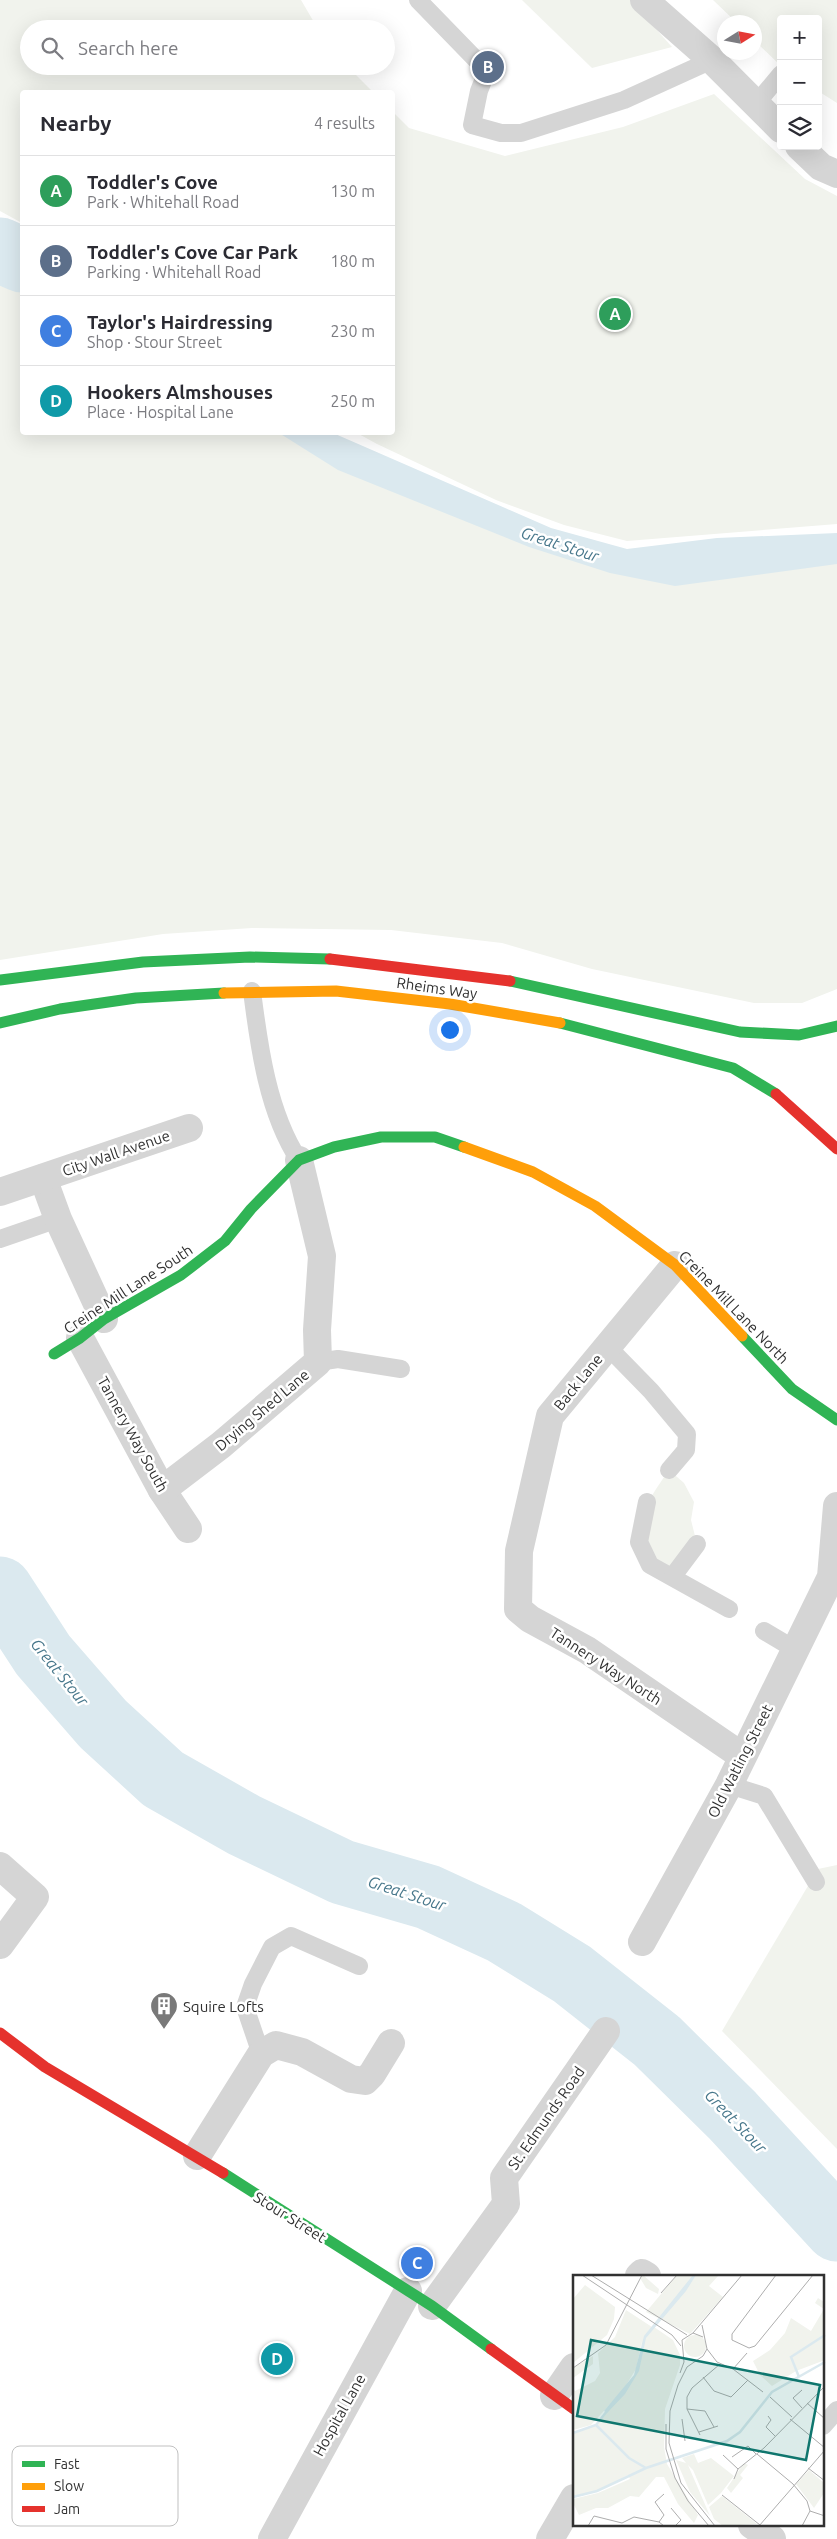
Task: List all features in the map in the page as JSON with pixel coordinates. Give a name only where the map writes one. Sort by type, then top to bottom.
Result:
[{"type":"main road","name":"Rheims Way","points":[[0,980],[143,962],[250,957],[346,959],[494,978],[740,1032],[798,1035],[837,1026]]},
{"type":"main road","name":"Rheims Way","points":[[0,1023],[60,1009],[136,998],[252,992],[336,991],[450,1004],[544,1019],[733,1068],[756,1080],[804,1115],[837,1149]]},
{"type":"main road","name":"Creine Mill Lane North","points":[[299,1160],[334,1147],[381,1137],[435,1137],[533,1172],[595,1206],[675,1266],[792,1389],[837,1420]]},
{"type":"main road","name":"Creine Mill Lane South","points":[[54,1354],[80,1338],[104,1319],[182,1275],[225,1241],[251,1209],[299,1160]]},
{"type":"main road","name":"Stour Street","points":[[0,2033],[45,2067],[196,2156],[432,2306],[564,2403]]},
{"type":"street","points":[[644,0],[712,60],[777,125]]},
{"type":"street","points":[[803,150],[821,167],[837,174]]},
{"type":"street","name":"City Wall Avenue","points":[[0,1192],[189,1128]]},
{"type":"street","name":"Drying Shed Lane","points":[[162,1490],[221,1445],[318,1362],[317,1330],[322,1256],[299,1160]]},
{"type":"street","name":"City Wall Avenue","points":[[43,1178],[58,1219],[104,1319]]},
{"type":"street","name":"Back Lane","points":[[519,1551],[550,1416],[675,1266]]},
{"type":"street","name":"Tannery Way South","points":[[80,1338],[162,1490],[188,1528]]},
{"type":"street","name":"Old Watling Street","points":[[642,1942],[729,1785],[796,1650],[834,1579],[837,1506]]},
{"type":"street","name":"Tannery Way North","points":[[519,1551],[518,1609],[530,1619],[587,1650],[742,1756]]},
{"type":"street","points":[[0,1866],[35,1897],[0,1945]]},
{"type":"street","name":"St. Edmunds Road","points":[[432,2306],[506,2204],[504,2178],[606,2031]]},
{"type":"street","points":[[196,2156],[261,2054],[276,2045],[302,2052],[351,2079],[365,2081],[372,2074],[391,2043]]},
{"type":"street","name":"Hospital Lane","points":[[272,2539],[408,2291]]},
{"type":"street","points":[[564,2403],[573,2371]]},
{"type":"street","points":[[550,2539],[573,2500]]},
{"type":"street","points":[[737,2539],[744,2526]]},
{"type":"street","points":[[753,2526],[772,2539]]},
{"type":"lane","points":[[418,0],[487,71],[472,125],[501,133],[521,133],[624,100],[712,60]]},
{"type":"lane","points":[[755,105],[777,79]]},
{"type":"lane","points":[[252,992],[259,1047],[266,1074],[285,1139],[299,1160]]},
{"type":"lane","points":[[0,1239],[58,1219]]},
{"type":"lane","points":[[607,1346],[652,1391],[687,1434],[686,1450],[669,1470]]},
{"type":"lane","points":[[318,1362],[338,1359],[401,1368]]},
{"type":"lane","points":[[647,1502],[639,1542],[650,1565],[673,1576],[729,1609]]},
{"type":"lane","points":[[673,1576],[697,1544]]},
{"type":"lane","points":[[764,1631],[796,1650]]},
{"type":"lane","points":[[729,1785],[764,1796],[816,1882]]},
{"type":"lane","points":[[261,2054],[245,2007],[253,1984],[272,1947],[291,1936],[359,1966]]},
{"type":"lane","points":[[824,2425],[837,2410]]},
{"type":"shaded area","points":[[0,0],[301,0],[313,20],[20,20],[20,75],[356,75],[371,90],[20,90],[20,222],[0,211]]},
{"type":"shaded area","points":[[522,0],[630,0],[672,47],[592,68]]},
{"type":"shaded area","points":[[713,0],[837,0],[837,103],[822,94],[822,15],[777,15],[777,62],[762,48],[762,15],[729,15]]},
{"type":"shaded area","points":[[714,94],[805,179],[837,196],[837,524],[627,541],[564,525],[496,500],[361,435],[395,435],[395,114],[409,128],[505,156],[623,127]]},
{"type":"shaded area","points":[[0,250],[20,259],[20,435],[320,435],[636,565],[837,547],[837,989],[802,1003],[754,1003],[592,969],[502,943],[391,930],[252,928],[163,934],[0,960]]},
{"type":"shaded area","points":[[669,1470],[684,1483],[694,1502],[691,1520],[697,1544],[673,1576],[650,1565],[643,1524],[647,1505]]},
{"type":"shaded area","points":[[837,1865],[837,2149],[722,2031],[818,1869]]},
{"type":"water","points":[[282,435],[338,435],[551,528],[627,549],[717,538],[837,533],[837,564],[675,586],[610,573],[529,547],[338,470]]},
{"type":"waterway","name":"Great Stour","points":[[0,250],[20,259]]},
{"type":"waterway","name":"Great Stour","points":[[0,1589],[43,1655],[103,1724],[163,1779],[244,1825],[342,1872],[428,1897],[504,1932],[572,1974],[657,2041],[732,2115],[837,2229]]},
{"type":"traffic: fast","points":[[0,980],[143,962],[250,957],[330,959]]},
{"type":"traffic: fast","points":[[510,981],[740,1032],[799,1035],[837,1026]]},
{"type":"traffic: fast","points":[[0,1023],[60,1009],[136,998],[224,993]]},
{"type":"traffic: fast","points":[[560,1023],[733,1068],[776,1094]]},
{"type":"traffic: fast","points":[[54,1354],[80,1338],[104,1319],[181,1275],[225,1241],[251,1209],[299,1160],[334,1147],[381,1137],[435,1137],[464,1147]]},
{"type":"traffic: fast","points":[[742,1336],[792,1389],[837,1420]]},
{"type":"traffic: fast","points":[[223,2173],[432,2306],[491,2349]]},
{"type":"traffic: slow","points":[[224,993],[336,991],[450,1004],[560,1023]]},
{"type":"traffic: slow","points":[[464,1147],[533,1172],[595,1206],[675,1265],[742,1336]]},
{"type":"traffic: jam","points":[[330,959],[510,981]]},
{"type":"traffic: jam","points":[[776,1094],[837,1149]]},
{"type":"traffic: jam","points":[[0,2033],[45,2067],[223,2173]]},
{"type":"traffic: jam","points":[[491,2349],[573,2408]]},
{"type":"place","name":"Toddler's Cove Car Park","points":[[488,67]]},
{"type":"place","name":"Toddler's Cove","points":[[615,314]]},
{"type":"place","name":"Squire Lofts","points":[[164,2030]]},
{"type":"place","name":"Taylor's Hairdressing","points":[[417,2263]]},
{"type":"place","name":"Hookers Almshouses","points":[[277,2359]]}]
